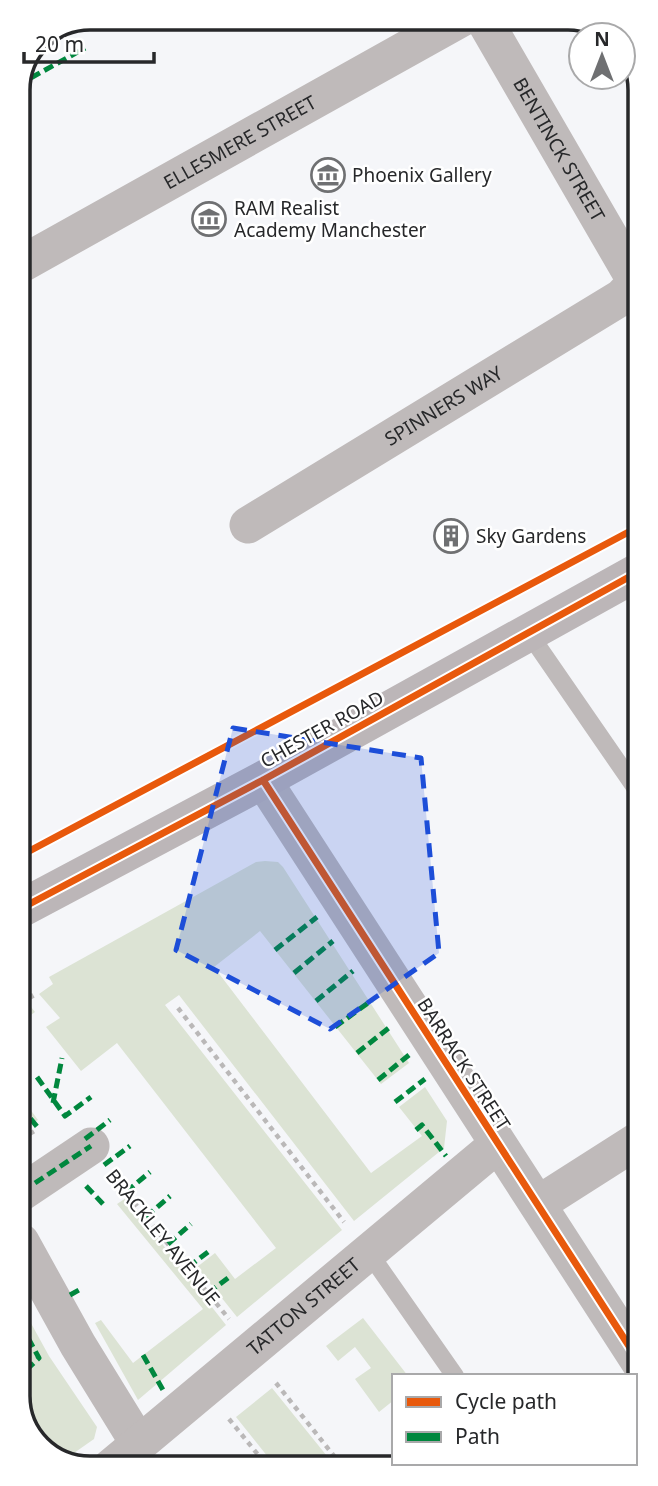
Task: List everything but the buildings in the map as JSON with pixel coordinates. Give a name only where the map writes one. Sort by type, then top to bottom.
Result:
[{"type":"highway","name":"CHESTER ROAD","points":[[30,904],[263,780],[628,577]]},
{"type":"street","name":"ELLESMERE STREET","points":[[30,259],[440,30]]},
{"type":"street","name":"BENTINCK STREET","points":[[490,30],[628,267]]},
{"type":"street","name":"SPINNERS WAY","points":[[248,526],[622,298],[628,292]]},
{"type":"street","name":"BARRACK STREET","points":[[263,780],[628,1344]]},
{"type":"street","name":"TATTON STREET","points":[[129,1456],[356,1237],[497,1145]]},
{"type":"street","points":[[30,1187],[91,1146]]},
{"type":"street","points":[[538,1204],[628,1147]]},
{"type":"street","points":[[30,1258],[78,1345],[123,1456]]},
{"type":"lane","points":[[528,632],[628,777]]},
{"type":"lane","points":[[356,1237],[454,1374]]},
{"type":"path","points":[[30,994],[33,999]]},
{"type":"path","points":[[178,1008],[356,1237]]},
{"type":"path","points":[[271,1377],[334,1456]]},
{"type":"path","points":[[227,1415],[259,1456]]},
{"type":"highlighted area","points":[[233,728],[421,758],[439,953],[330,1029],[176,950]]},
{"type":"green space","points":[[256,862],[278,862],[283,867],[409,1063],[381,1084],[260,931],[214,967],[371,1173],[422,1136],[399,1107],[425,1087],[447,1121],[444,1148],[354,1221],[179,995],[165,1005],[342,1230],[237,1317],[197,1267],[215,1253],[235,1279],[276,1248],[117,1043],[81,1071],[46,1027],[60,1018],[39,994],[53,984],[49,977]]},
{"type":"green space","points":[[30,1109],[38,1120],[30,1125]]},
{"type":"green space","points":[[126,1198],[226,1325],[138,1400],[95,1323],[101,1320],[133,1363],[203,1309],[117,1204]]},
{"type":"green space","points":[[363,1318],[406,1374],[392,1374],[392,1402],[379,1412],[355,1379],[371,1368],[355,1347],[338,1361],[326,1346]]},
{"type":"green space","points":[[30,1321],[49,1356],[97,1427],[94,1439],[73,1454],[53,1444],[40,1430],[31,1408]]},
{"type":"green space","points":[[272,1388],[327,1456],[267,1456],[236,1417]]},
{"type":"marked path","points":[[31,78],[85,48]]},
{"type":"marked path","points":[[275,950],[317,917]]},
{"type":"marked path","points":[[294,973],[333,941]]},
{"type":"marked path","points":[[316,1001],[353,971]]},
{"type":"marked path","points":[[335,1027],[372,1000]]},
{"type":"marked path","points":[[357,1053],[390,1027]]},
{"type":"marked path","points":[[378,1080],[409,1055]]},
{"type":"marked path","points":[[53,1103],[62,1058]]},
{"type":"marked path","points":[[37,1077],[65,1116],[91,1097]]},
{"type":"marked path","points":[[395,1102],[425,1079]]},
{"type":"marked path","points":[[30,1118],[39,1129]]},
{"type":"marked path","points":[[85,1139],[110,1120]]},
{"type":"marked path","points":[[416,1130],[422,1125],[446,1156]]},
{"type":"marked path","points":[[35,1183],[91,1146]]},
{"type":"marked path","points":[[104,1165],[130,1146]]},
{"type":"marked path","points":[[126,1192],[150,1172]]},
{"type":"marked path","points":[[86,1186],[103,1204]]},
{"type":"marked path","points":[[146,1217],[170,1196]]},
{"type":"marked path","points":[[168,1244],[191,1224]]},
{"type":"marked path","points":[[188,1267],[212,1249]]},
{"type":"marked path","points":[[208,1293],[232,1275]]},
{"type":"marked path","points":[[70,1295],[79,1290]]},
{"type":"marked path","points":[[30,1342],[39,1358],[30,1366]]},
{"type":"marked path","points":[[143,1355],[163,1390]]},
{"type":"cycle path","points":[[30,851],[628,532]]},
{"type":"cycle path","points":[[30,904],[263,780],[628,578]]},
{"type":"cycle path","points":[[263,780],[628,1344]]},
{"type":"place","name":"Phoenix Gallery","points":[[328,175]]},
{"type":"place","name":"RAM Realist Academy Manchester","points":[[209,219]]},
{"type":"place","name":"Sky Gardens","points":[[451,536]]}]
